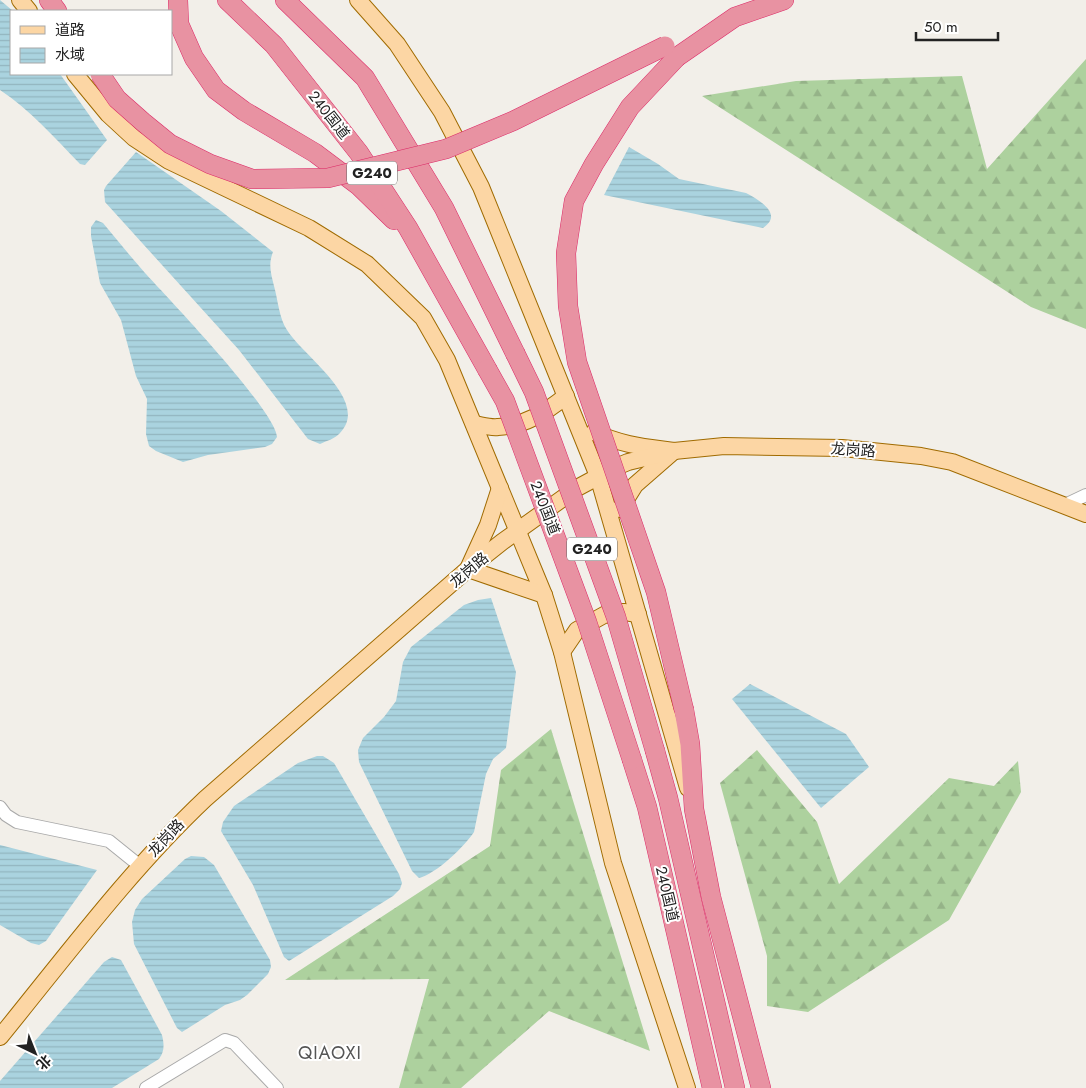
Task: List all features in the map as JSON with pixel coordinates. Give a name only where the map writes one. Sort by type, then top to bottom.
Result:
[{"type":"highway","points":[[178,0],[179,24],[194,58],[216,90],[244,111],[314,153],[359,186],[416,242]]},
{"type":"highway","name":"240国道","points":[[227,0],[274,45],[353,145],[416,242],[505,401],[584,612],[647,807],[712,1088]]},
{"type":"highway","name":"240国道","points":[[284,0],[365,78],[444,208],[534,392],[616,617],[655,751],[668,798],[735,1088]]},
{"type":"highway","points":[[101,75],[117,99],[170,144],[210,164],[252,179],[328,178],[446,149],[671,51],[735,17],[784,0]]},
{"type":"highway","points":[[671,51],[630,107],[594,164],[574,201],[566,253],[568,306],[577,362],[656,592],[684,710],[690,744],[694,809],[712,897],[761,1088]]},
{"type":"main road","points":[[358,0],[397,44],[442,112],[481,187],[598,476],[694,809]]},
{"type":"main road","points":[[76,75],[108,114],[134,138],[169,161],[310,228],[367,264],[423,318],[447,360],[544,595],[562,652],[613,863],[687,1088]]},
{"type":"main road","points":[[474,424],[497,428],[528,421],[550,409],[566,396]]},
{"type":"main road","points":[[578,424],[630,446],[674,451]]},
{"type":"main road","name":"龙岗路","points":[[0,1036],[140,866],[205,799],[468,569],[556,502],[598,476],[628,462],[674,451],[724,446],[842,448],[921,456],[952,462],[1086,514]]},
{"type":"main road","points":[[613,527],[618,512],[635,485],[674,451]]},
{"type":"main road","points":[[500,488],[488,526],[468,569],[544,595]]},
{"type":"main road","points":[[562,652],[577,630],[604,615],[624,612],[638,614]]},
{"type":"street","points":[[1065,505],[1086,495]]},
{"type":"street","points":[[0,807],[6,815],[17,822],[109,841],[140,866]]},
{"type":"street","points":[[146,1088],[226,1040],[234,1043],[277,1088]]},
{"type":"green space","points":[[1086,59],[1086,329],[1031,307],[702,96],[796,81],[962,76],[987,169]]},
{"type":"green space","points":[[551,729],[650,1051],[549,1011],[461,1088],[399,1088],[429,979],[285,980],[490,846],[501,770]]},
{"type":"green space","points":[[757,750],[817,822],[839,884],[949,778],[994,786],[1018,761],[1021,792],[949,920],[808,1012],[767,1006],[767,956],[720,783]]},
{"type":"water","points":[[0,0],[12,10],[10,10],[10,75],[61,75],[107,140],[85,165],[80,164],[32,115],[0,90]]},
{"type":"water","points":[[629,147],[679,179],[746,193],[763,203],[767,208],[771,218],[769,223],[763,228],[604,195]]},
{"type":"water","points":[[136,152],[221,211],[273,252],[270,265],[271,273],[284,325],[295,340],[331,379],[341,393],[347,407],[347,420],[336,437],[320,444],[308,439],[239,350],[105,202],[104,190],[106,186]]},
{"type":"water","points":[[96,220],[103,223],[241,380],[272,424],[277,437],[272,444],[265,447],[208,455],[183,462],[156,451],[149,446],[146,434],[147,399],[136,376],[121,320],[100,283],[91,236],[91,227]]},
{"type":"water","points":[[491,598],[516,672],[506,748],[493,759],[486,774],[474,832],[450,859],[419,878],[412,871],[359,762],[358,750],[363,738],[384,717],[396,701],[403,662],[411,647],[464,605]]},
{"type":"water","points":[[750,684],[846,734],[869,767],[821,808],[732,699]]},
{"type":"water","points":[[317,756],[323,756],[334,763],[399,874],[402,883],[400,889],[393,896],[289,961],[284,957],[253,885],[221,831],[223,822],[234,806],[298,763]]},
{"type":"water","points":[[0,845],[97,870],[46,941],[39,945],[31,943],[0,925]]},
{"type":"water","points":[[191,856],[204,857],[214,865],[270,960],[271,967],[268,974],[247,995],[240,1000],[225,1005],[182,1032],[177,1028],[134,944],[132,922],[135,910],[142,899],[185,859]]},
{"type":"water","points":[[112,957],[121,960],[162,1035],[163,1047],[159,1059],[112,1088],[0,1088],[0,1081],[104,962]]},
{"type":"district","name":"QIAOXI","points":[[330,1053]]}]
